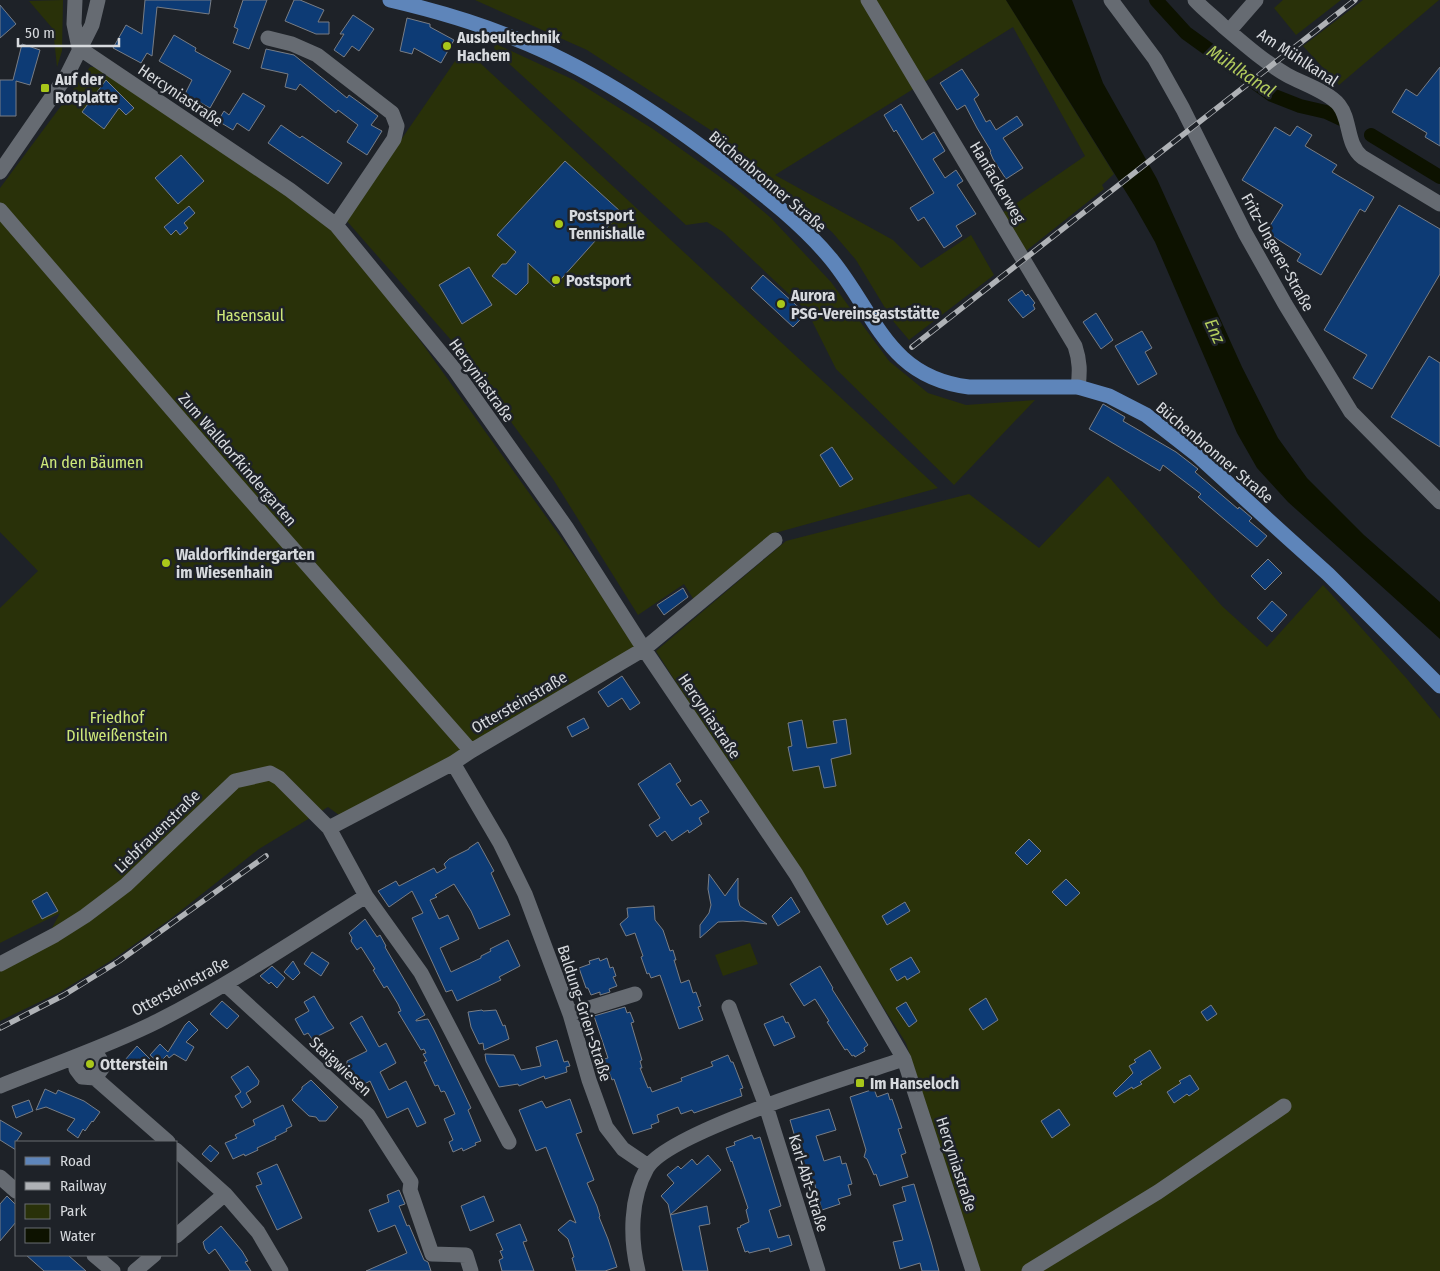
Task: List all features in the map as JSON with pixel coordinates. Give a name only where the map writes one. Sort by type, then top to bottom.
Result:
[{"type":"main road","name":"Büchenbronner Straße","points":[[390,0],[439,6],[517,39],[577,68],[649,111],[732,170],[808,235],[830,258],[851,286],[885,340],[901,358],[927,376],[947,383],[968,387],[1078,387],[1110,396],[1146,415],[1178,439],[1328,574],[1440,686]]},
{"type":"street","points":[[75,0],[74,24],[79,48]]},
{"type":"street","points":[[0,172],[5,155],[67,75],[92,25],[98,0]]},
{"type":"street","name":"Hanfackerweg","points":[[868,0],[1075,346],[1079,360],[1080,374],[1078,387]]},
{"type":"street","name":"Fritz-Ungerer-Straße","points":[[1111,0],[1155,59],[1183,109],[1245,232],[1285,304],[1351,412],[1440,502]]},
{"type":"street","name":"Am Mühlkanal","points":[[1195,0],[1261,58],[1339,104],[1357,153],[1440,204]]},
{"type":"street","points":[[1229,31],[1256,0]]},
{"type":"street","points":[[268,38],[292,44],[317,55],[392,113],[397,126],[394,139],[336,225]]},
{"type":"street","name":"Hercyniastraße","points":[[79,48],[290,190],[336,225],[454,369],[566,527],[644,649],[796,874],[904,1059],[973,1271]]},
{"type":"street","name":"Zum Walldorfkindergarten","points":[[0,210],[237,486],[471,750]]},
{"type":"street","name":"Ottersteinstraße","points":[[329,828],[453,763],[471,750],[644,649],[775,540]]},
{"type":"street","name":"Baldung-Grien-Straße","points":[[453,763],[500,843],[525,894],[570,1014],[589,1080],[606,1128],[622,1148],[648,1166]]},
{"type":"street","name":"Liebfrauenstraße","points":[[0,964],[55,935],[85,916],[126,885],[234,781],[270,773],[279,778],[329,828]]},
{"type":"street","points":[[329,828],[366,896],[421,973],[509,1142]]},
{"type":"street","name":"Ottersteinstraße","points":[[0,1086],[84,1053],[156,1021],[225,984],[366,896]]},
{"type":"street","name":"Staigwiesen","points":[[225,984],[368,1115],[412,1182],[410,1190],[432,1254],[466,1255],[471,1271]]},
{"type":"street","points":[[570,1014],[634,994]]},
{"type":"street","name":"Karl-Abt-Straße","points":[[729,1007],[766,1106],[818,1271]]},
{"type":"street","points":[[84,1053],[76,1062],[76,1069],[82,1077],[95,1078],[167,1141]]},
{"type":"street","points":[[638,1271],[633,1251],[634,1211],[638,1191],[648,1166],[668,1149],[696,1134],[766,1106],[904,1059]]},
{"type":"street","points":[[1029,1271],[1158,1192],[1284,1106]]},
{"type":"street","points":[[178,1152],[226,1194],[258,1232],[282,1271]]},
{"type":"street","points":[[0,1177],[15,1190]]},
{"type":"street","points":[[178,1234],[226,1194]]},
{"type":"street","points":[[95,1256],[113,1271]]},
{"type":"street","points":[[135,1271],[153,1256]]},
{"type":"green space","points":[[63,0],[62,51],[57,67],[53,29],[29,1]]},
{"type":"green space","points":[[475,0],[1006,0],[1114,174],[1102,185],[1104,189],[1026,251],[1002,213],[1085,156],[1013,27],[775,175],[893,240],[921,268],[971,235],[994,275],[909,340],[893,321],[856,260],[832,232],[712,131],[587,50]]},
{"type":"green space","points":[[1283,0],[1341,0],[1296,35],[1274,8]]},
{"type":"green space","points":[[1363,0],[1439,0],[1339,85],[1303,46]]},
{"type":"green space","points":[[496,44],[574,80],[653,129],[737,189],[771,218],[831,282],[889,361],[928,393],[966,405],[1035,400],[954,485],[836,369],[807,311],[723,232],[707,222],[686,225],[495,51],[494,47]]},
{"type":"green space","name":"Postsport","points":[[464,48],[938,488],[775,533],[694,600],[684,584],[638,615],[553,479],[451,340],[346,220]]},
{"type":"green space","name":"Hasensaul","points":[[90,67],[98,67],[334,228],[414,332],[640,648],[469,746],[0,206],[0,188]]},
{"type":"green space","points":[[0,215],[463,751],[339,815],[328,807],[259,849],[169,920],[112,960],[60,992],[0,1021],[0,958],[51,930],[60,913],[0,943],[0,608],[38,571],[0,532]]},
{"type":"green space","points":[[1108,476],[1222,606],[1267,647],[1323,585],[1440,719],[1440,1271],[979,1271],[906,1043],[656,651],[786,541],[969,494],[1039,548]]},
{"type":"green space","points":[[750,943],[758,964],[723,976],[715,955]]},
{"type":"water","name":"Enz","points":[[1006,0],[1072,0],[1103,83],[1157,179],[1242,367],[1278,438],[1307,478],[1364,535],[1440,602],[1440,639],[1288,502],[1257,468],[1237,433],[1155,242],[1134,205]]},
{"type":"building","points":[[145,0],[211,0],[209,14],[157,7],[152,56],[147,53],[141,63],[113,48],[126,25],[142,34]]},
{"type":"building","points":[[243,0],[267,0],[249,49],[233,43],[238,29],[234,27]]},
{"type":"building","points":[[294,0],[300,0],[324,10],[318,22],[329,22],[329,34],[316,34],[285,21]]},
{"type":"building","points":[[0,5],[16,24],[0,38]]},
{"type":"building","points":[[353,15],[374,29],[359,51],[352,46],[344,57],[334,50],[344,34],[340,34]]},
{"type":"building","points":[[407,18],[430,24],[430,27],[454,40],[441,63],[414,48],[412,54],[400,51]]},
{"type":"building","points":[[174,35],[196,48],[195,51],[231,71],[210,108],[185,94],[192,80],[159,61]]},
{"type":"building","points":[[22,44],[40,50],[30,85],[16,81],[16,116],[0,116],[0,80],[13,80]]},
{"type":"building","points":[[266,49],[294,55],[347,98],[349,95],[378,116],[371,125],[382,131],[367,155],[347,142],[358,125],[338,110],[336,113],[300,84],[296,90],[285,87],[288,74],[261,68]]},
{"type":"building","points":[[1440,67],[1440,146],[1425,137],[1427,133],[1392,112],[1406,89],[1417,96]]},
{"type":"building","points":[[962,69],[979,95],[974,99],[986,122],[990,120],[996,130],[1017,116],[1023,125],[1003,138],[1023,168],[1006,179],[993,159],[991,151],[965,105],[957,110],[940,83]]},
{"type":"building","points":[[106,80],[134,108],[126,115],[119,108],[104,129],[82,112]]},
{"type":"building","points":[[243,93],[265,106],[249,131],[237,123],[233,130],[218,121],[224,111],[229,115]]},
{"type":"building","points":[[901,104],[922,140],[934,132],[945,151],[933,159],[945,178],[956,170],[963,181],[957,185],[976,214],[956,226],[962,236],[944,248],[924,217],[918,221],[910,208],[934,193],[896,130],[894,132],[884,115]]},
{"type":"building","points":[[281,125],[300,138],[302,136],[342,163],[328,184],[268,143]]},
{"type":"building","points":[[1297,126],[1312,135],[1305,146],[1337,165],[1332,172],[1374,197],[1365,212],[1360,209],[1321,275],[1297,261],[1301,254],[1266,232],[1283,205],[1242,180],[1275,127],[1290,136]]},
{"type":"building","points":[[181,155],[204,181],[178,204],[155,178]]},
{"type":"building","name":"Postsport Tennishalle","points":[[565,161],[621,212],[554,287],[528,263],[528,283],[516,295],[492,276],[516,252],[497,235]]},
{"type":"building","points":[[1399,205],[1440,229],[1440,274],[1372,389],[1353,378],[1367,355],[1324,330]]},
{"type":"building","points":[[189,206],[195,213],[184,223],[188,228],[180,235],[176,230],[171,235],[164,227]]},
{"type":"building","points":[[469,267],[492,305],[462,324],[439,285]]},
{"type":"building","points":[[763,275],[806,314],[793,327],[751,288]]},
{"type":"building","points":[[1022,290],[1035,303],[1033,305],[1035,309],[1023,318],[1008,300]]},
{"type":"building","points":[[1096,313],[1113,340],[1101,349],[1083,322]]},
{"type":"building","points":[[1142,331],[1152,348],[1145,352],[1157,374],[1138,385],[1115,346]]},
{"type":"building","points":[[1429,356],[1440,363],[1440,447],[1391,417]]},
{"type":"building","points":[[1103,404],[1125,417],[1123,421],[1176,452],[1198,469],[1195,472],[1238,509],[1239,507],[1252,518],[1249,521],[1267,536],[1257,547],[1198,497],[1201,494],[1163,465],[1160,471],[1089,429]]},
{"type":"building","points":[[832,447],[853,479],[840,487],[820,455]]},
{"type":"building","points":[[1268,559],[1282,573],[1265,590],[1251,576]]},
{"type":"building","points":[[683,588],[688,597],[664,615],[657,605]]},
{"type":"building","points":[[1272,601],[1287,615],[1272,632],[1257,618]]},
{"type":"building","points":[[622,676],[640,703],[630,710],[622,698],[608,707],[598,692]]},
{"type":"building","points":[[584,718],[589,728],[572,737],[567,727]]},
{"type":"building","points":[[846,719],[851,754],[831,759],[836,786],[824,788],[819,766],[793,771],[788,747],[792,746],[788,723],[802,720],[807,748],[837,743],[833,721]]},
{"type":"building","points":[[670,763],[681,781],[676,784],[691,806],[701,800],[709,812],[699,818],[702,824],[689,833],[688,830],[672,841],[665,831],[657,837],[649,825],[660,818],[638,784]]},
{"type":"building","points":[[1029,839],[1041,851],[1027,865],[1015,853]]},
{"type":"building","points":[[478,842],[494,871],[491,873],[510,915],[479,929],[471,911],[454,884],[430,900],[439,919],[448,915],[459,939],[440,948],[451,972],[481,958],[481,956],[491,951],[490,949],[508,940],[520,966],[499,977],[501,980],[457,1001],[452,990],[446,992],[412,918],[423,913],[412,891],[389,907],[378,891],[396,881],[399,886],[434,868],[437,873],[446,868],[444,864],[449,859]]},
{"type":"building","points":[[709,874],[725,896],[738,878],[740,906],[767,924],[743,921],[718,922],[700,938],[700,925],[709,913],[711,905],[708,889]]},
{"type":"building","points":[[1066,879],[1080,893],[1066,906],[1052,892]]},
{"type":"building","points":[[47,892],[58,911],[42,919],[32,901]]},
{"type":"building","points":[[791,897],[800,912],[778,926],[772,916]]},
{"type":"building","points":[[905,902],[910,911],[887,925],[882,916]]},
{"type":"building","points":[[654,906],[655,920],[663,930],[670,951],[673,950],[681,983],[689,980],[693,993],[696,992],[701,1006],[698,1007],[703,1020],[679,1029],[660,975],[651,978],[649,973],[647,974],[635,933],[626,936],[620,924],[628,917],[627,908]]},
{"type":"building","points":[[365,919],[377,937],[380,935],[385,947],[425,1015],[416,1021],[428,1019],[471,1108],[468,1110],[481,1141],[463,1151],[462,1148],[453,1152],[449,1142],[453,1140],[444,1119],[455,1114],[445,1092],[441,1092],[438,1085],[435,1086],[424,1062],[427,1061],[423,1054],[426,1053],[424,1049],[421,1050],[398,1012],[401,1011],[398,1004],[387,986],[384,988],[361,947],[357,950],[351,941],[352,938],[349,933]]},
{"type":"building","points":[[312,952],[329,963],[321,976],[304,964]]},
{"type":"building","points":[[911,957],[920,972],[907,980],[905,976],[897,981],[890,969]]},
{"type":"building","points":[[599,958],[600,961],[607,958],[610,968],[613,967],[616,976],[613,977],[617,986],[609,989],[610,992],[600,995],[600,992],[591,995],[588,988],[586,988],[579,968],[590,964],[589,961]]},
{"type":"building","points":[[293,961],[300,973],[293,980],[284,972]]},
{"type":"building","points":[[272,966],[285,978],[277,988],[260,976]]},
{"type":"building","points":[[820,966],[832,989],[868,1045],[864,1048],[865,1051],[855,1057],[847,1049],[845,1050],[815,999],[804,1006],[790,984]]},
{"type":"building","points":[[314,996],[334,1028],[312,1039],[308,1033],[304,1035],[295,1019],[309,1011],[304,1002]]},
{"type":"building","points":[[986,998],[998,1020],[983,1030],[969,1009]]},
{"type":"building","points":[[222,1001],[239,1016],[227,1029],[210,1014]]},
{"type":"building","points":[[906,1002],[917,1021],[909,1027],[896,1008]]},
{"type":"building","points":[[1211,1005],[1217,1014],[1207,1021],[1201,1012]]},
{"type":"building","points":[[625,1007],[627,1013],[630,1012],[634,1022],[631,1023],[642,1060],[640,1061],[642,1068],[640,1068],[648,1088],[650,1087],[652,1092],[682,1081],[681,1078],[713,1066],[711,1062],[728,1055],[731,1062],[733,1062],[743,1088],[740,1089],[742,1096],[694,1113],[692,1110],[681,1114],[678,1107],[657,1115],[659,1122],[651,1125],[652,1128],[633,1134],[614,1079],[612,1080],[604,1059],[608,1058],[594,1016]]},
{"type":"building","points":[[496,1010],[503,1026],[505,1025],[509,1039],[484,1050],[483,1043],[479,1044],[471,1027],[468,1012]]},
{"type":"building","points":[[362,1016],[379,1047],[386,1043],[396,1063],[380,1072],[389,1090],[406,1081],[426,1123],[417,1127],[408,1108],[387,1118],[370,1081],[359,1087],[347,1066],[347,1061],[367,1051],[350,1023]]},
{"type":"building","points":[[783,1016],[795,1037],[774,1046],[764,1024]]},
{"type":"building","points":[[189,1021],[198,1030],[186,1042],[194,1047],[186,1061],[174,1054],[169,1058],[167,1055],[159,1063],[150,1055],[160,1044],[168,1052]]},
{"type":"building","points":[[557,1040],[564,1062],[568,1061],[570,1066],[566,1067],[567,1072],[545,1079],[544,1076],[519,1086],[518,1084],[499,1087],[486,1061],[485,1054],[514,1055],[521,1070],[541,1066],[536,1047]]},
{"type":"building","points":[[137,1046],[151,1060],[143,1068],[140,1066],[136,1071],[125,1060]]},
{"type":"building","points":[[1150,1050],[1161,1068],[1140,1082],[1142,1084],[1133,1089],[1132,1087],[1116,1097],[1113,1093],[1133,1073],[1129,1066],[1136,1062],[1134,1060]]},
{"type":"building","points":[[248,1066],[259,1081],[258,1085],[246,1093],[251,1102],[242,1108],[235,1096],[241,1092],[231,1077]]},
{"type":"building","points":[[1190,1075],[1199,1089],[1189,1096],[1187,1094],[1174,1103],[1167,1092],[1181,1083],[1179,1081]]},
{"type":"building","points":[[311,1080],[338,1107],[326,1121],[319,1121],[316,1117],[309,1116],[292,1100],[302,1087]]},
{"type":"building","points":[[45,1089],[56,1094],[58,1090],[84,1101],[100,1112],[85,1131],[83,1129],[78,1138],[67,1130],[75,1119],[46,1107],[36,1110]]},
{"type":"building","points":[[874,1089],[877,1097],[888,1093],[890,1100],[892,1099],[902,1128],[898,1129],[906,1153],[901,1155],[908,1177],[880,1186],[876,1174],[874,1175],[867,1159],[864,1157],[866,1150],[850,1097]]},
{"type":"building","points":[[570,1099],[582,1132],[576,1134],[594,1180],[587,1183],[597,1206],[599,1217],[617,1267],[605,1271],[576,1271],[568,1239],[558,1230],[570,1220],[576,1223],[546,1147],[536,1151],[519,1110],[542,1101],[546,1108]]},
{"type":"building","points":[[29,1100],[33,1111],[16,1118],[12,1106]]},
{"type":"building","points":[[283,1105],[292,1126],[275,1137],[276,1139],[257,1148],[258,1150],[233,1159],[225,1143],[237,1138],[235,1135],[255,1125],[253,1120]]},
{"type":"building","points":[[829,1109],[836,1130],[816,1136],[824,1161],[840,1156],[842,1164],[846,1163],[852,1184],[848,1185],[851,1195],[838,1199],[840,1204],[822,1210],[814,1182],[807,1185],[801,1169],[804,1168],[790,1120]]},
{"type":"building","points":[[1059,1109],[1070,1125],[1052,1138],[1041,1121]]},
{"type":"building","points":[[0,1120],[22,1133],[15,1141],[15,1149],[0,1140]]},
{"type":"building","points":[[752,1135],[754,1139],[760,1137],[781,1206],[769,1210],[778,1238],[789,1235],[792,1245],[770,1252],[769,1248],[749,1253],[748,1251],[745,1252],[737,1228],[749,1222],[746,1210],[748,1208],[726,1148],[735,1145],[734,1142]]},
{"type":"building","points":[[210,1145],[219,1153],[211,1162],[202,1154]]},
{"type":"building","points":[[708,1155],[721,1170],[670,1215],[668,1204],[661,1196],[674,1183],[667,1175],[678,1166],[681,1169],[692,1159],[697,1165]]},
{"type":"building","points":[[277,1164],[302,1218],[277,1230],[256,1186],[262,1184],[257,1173]]},
{"type":"building","points":[[914,1184],[939,1271],[922,1271],[920,1263],[900,1269],[893,1242],[903,1240],[893,1205],[906,1201],[902,1187]]},
{"type":"building","points":[[399,1190],[405,1204],[399,1206],[407,1226],[409,1225],[424,1260],[428,1262],[431,1271],[366,1271],[407,1253],[395,1225],[378,1232],[369,1210],[389,1202],[387,1195]]},
{"type":"building","points":[[7,1196],[15,1204],[15,1223],[0,1241],[0,1204]]},
{"type":"building","points":[[484,1196],[494,1221],[470,1231],[461,1206]]},
{"type":"building","points":[[707,1206],[710,1224],[699,1226],[708,1271],[683,1271],[670,1215]]},
{"type":"building","points":[[520,1224],[527,1241],[523,1242],[534,1271],[502,1271],[499,1260],[503,1258],[500,1251],[503,1250],[496,1234]]},
{"type":"building","points":[[221,1226],[242,1251],[248,1261],[245,1262],[251,1271],[230,1271],[215,1249],[209,1254],[205,1249],[203,1242]]},
{"type":"building","points":[[27,1256],[69,1256],[86,1271],[44,1271]]},
{"type":"waterway","name":"Mühlkanal","points":[[1156,0],[1186,33],[1272,95],[1300,106],[1326,112],[1341,119]]},
{"type":"waterway","name":"Mühlkanal","points":[[1371,135],[1440,177]]},
{"type":"railway","points":[[912,347],[1355,0]]},
{"type":"railway","points":[[0,1028],[64,995],[119,961],[266,856]]},
{"type":"place","name":"Ausbeultechnik Hachem","points":[[447,46]]},
{"type":"place","name":"Auf der Rotplatte","points":[[45,88]]},
{"type":"place","name":"Postsport Tennishalle","points":[[559,224]]},
{"type":"place","name":"Postsport","points":[[556,280]]},
{"type":"place","name":"Aurora PSG-Vereinsgaststätte","points":[[781,304]]},
{"type":"place","name":"Waldorfkindergarten im Wiesenhain","points":[[166,563]]},
{"type":"place","name":"Otterstein","points":[[90,1064]]},
{"type":"place","name":"Im Hanseloch","points":[[860,1083]]},
{"type":"park label","name":"An den Bäumen","points":[[92,462]]},
{"type":"park label","name":"Friedhof Dillweißenstein","points":[[117,726]]}]
